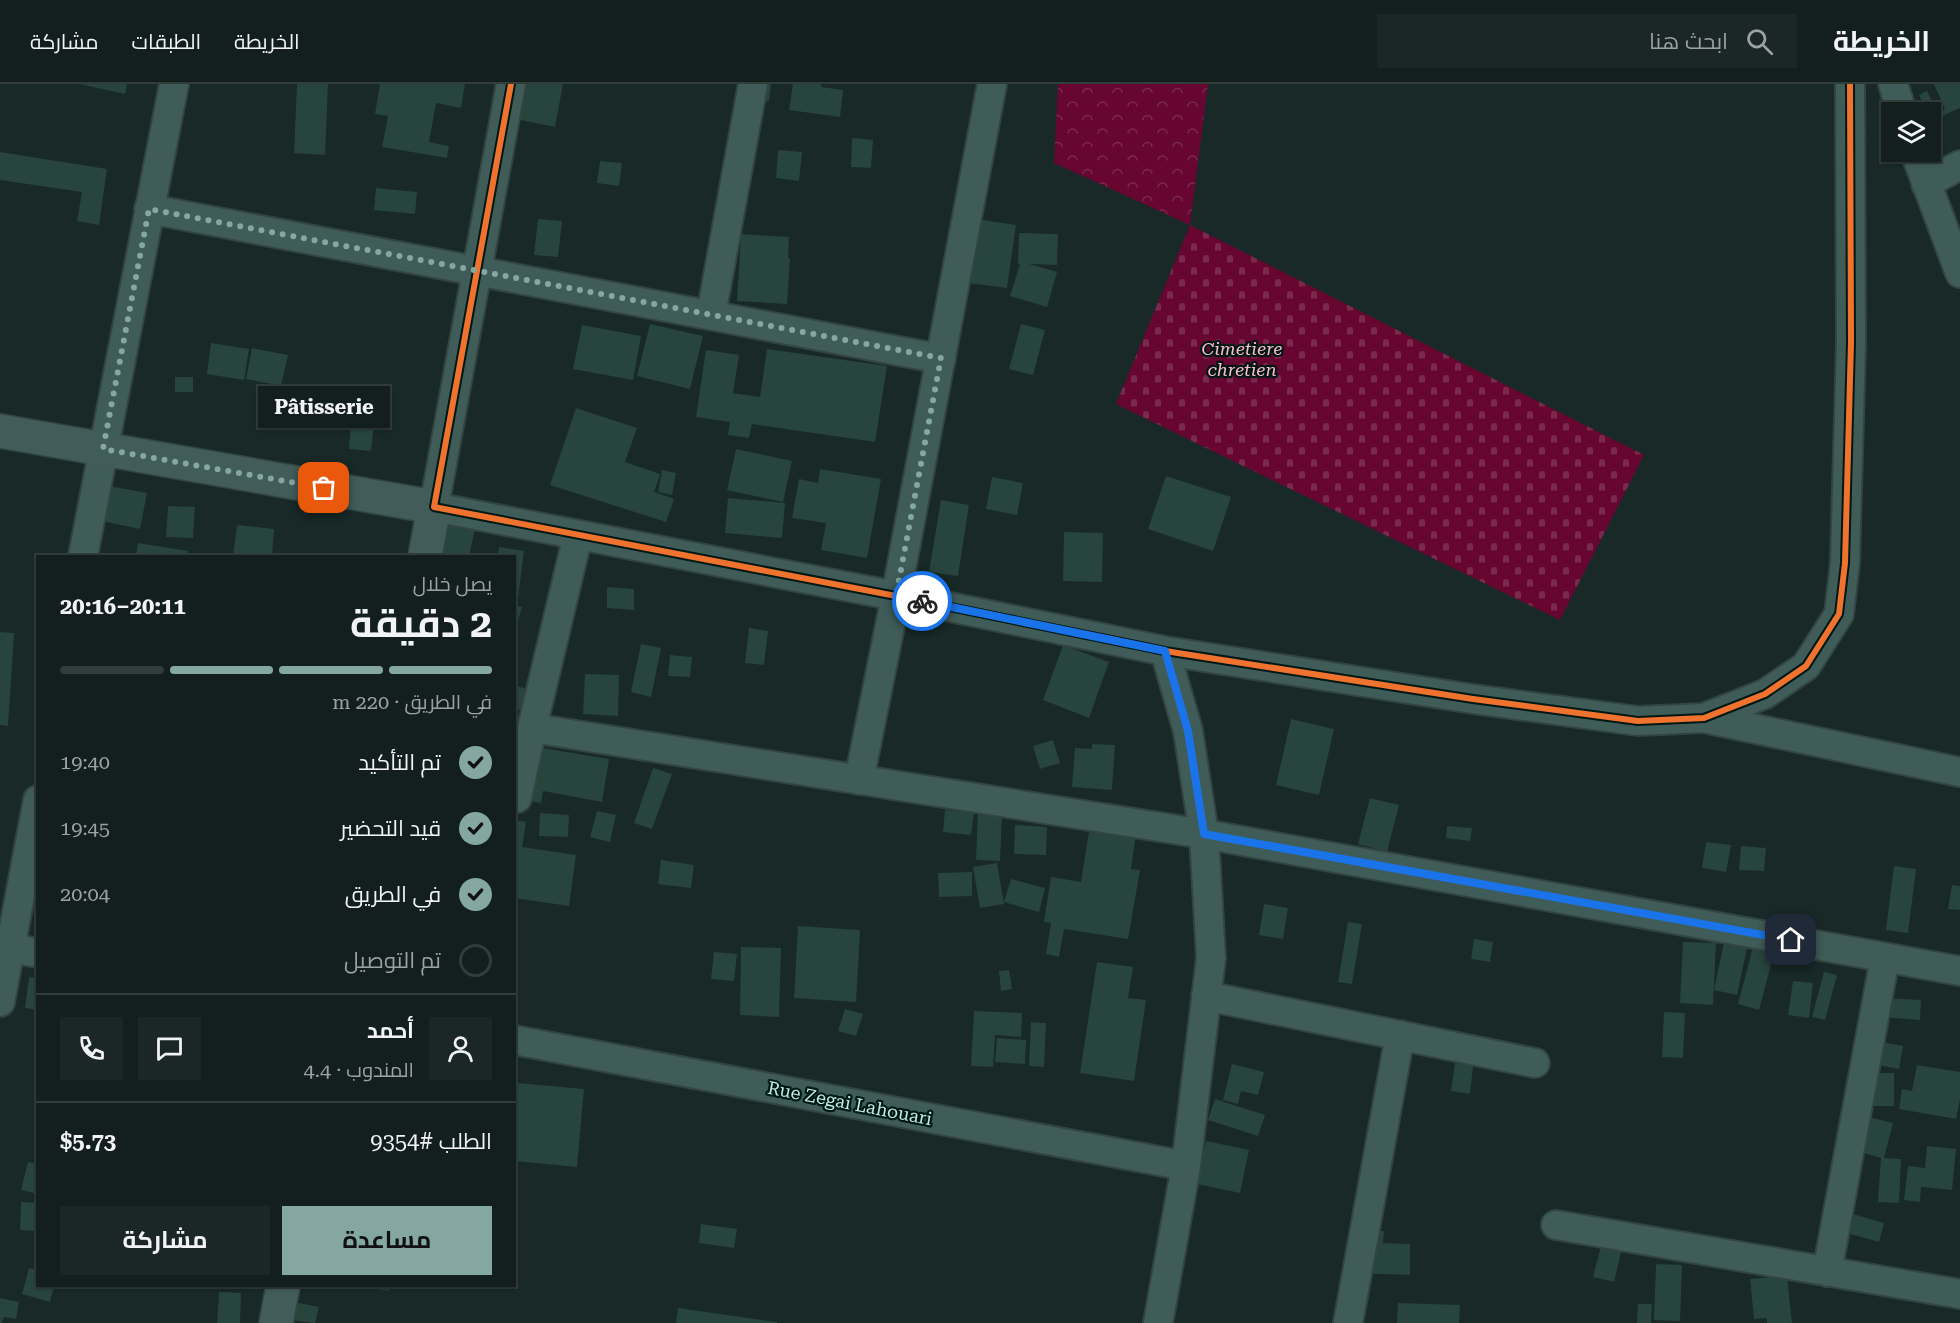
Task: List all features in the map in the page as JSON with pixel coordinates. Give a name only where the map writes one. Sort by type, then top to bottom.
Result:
[{"type":"main road","points":[[0,431],[434,507],[424,555]]},
{"type":"main road","points":[[276,1323],[283,1287]]},
{"type":"street","points":[[83,555],[174,84]]},
{"type":"street","points":[[511,84],[434,507],[896,596],[1165,651],[1473,699],[1638,721],[1704,718],[1960,772]]},
{"type":"street","points":[[711,315],[753,84]]},
{"type":"street","points":[[859,780],[896,596],[992,84]]},
{"type":"street","points":[[1704,718],[1765,694],[1806,666],[1839,614],[1845,563],[1851,343],[1850,84]]},
{"type":"street","points":[[1893,84],[1899,102]]},
{"type":"street","points":[[1918,162],[1960,273]]},
{"type":"street","points":[[1926,184],[1960,165]]},
{"type":"street","points":[[149,209],[941,358]]},
{"type":"street","points":[[518,798],[532,728],[578,535]]},
{"type":"street","points":[[1158,1323],[1186,1166],[1211,958],[1204,834],[1188,731],[1165,651]]},
{"type":"street","points":[[532,728],[1204,834],[1960,971]]},
{"type":"street","points":[[0,1002],[5,947],[36,809]]},
{"type":"street","points":[[5,947],[36,953]]},
{"type":"street","points":[[1827,1272],[1885,958]]},
{"type":"street","points":[[1206,996],[1535,1063]]},
{"type":"street","points":[[1348,1323],[1400,1035]]},
{"type":"street","name":"Rue Zegai Lahouari","points":[[516,1040],[1186,1166]]},
{"type":"street","points":[[1556,1225],[1960,1294]]},
{"type":"green space","points":[[1058,84],[1208,84],[1190,225],[1054,163]]},
{"type":"green space","name":"Cimetiere chretien","points":[[1190,225],[1644,455],[1560,620],[1116,404]]},
{"type":"building","points":[[80,84],[127,84],[125,94]]},
{"type":"building","points":[[297,84],[328,84],[325,155],[294,153]]},
{"type":"building","points":[[380,84],[465,84],[461,108],[436,103],[429,142],[449,146],[447,158],[382,147],[388,116],[375,114]]},
{"type":"building","points":[[513,84],[563,84],[555,127],[506,117]]},
{"type":"building","points":[[744,84],[771,84],[769,101],[743,97]]},
{"type":"building","points":[[793,84],[821,84],[821,87],[843,90],[840,117],[789,110]]},
{"type":"building","points":[[1934,84],[1960,84],[1960,108],[1941,117],[1941,110],[1945,109]]},
{"type":"building","points":[[1927,91],[1932,102],[1922,102],[1919,95]]},
{"type":"building","points":[[852,138],[873,140],[871,168],[851,167]]},
{"type":"building","points":[[778,150],[802,152],[799,181],[776,178]]},
{"type":"building","points":[[0,152],[107,169],[99,225],[77,221],[82,192],[0,180]]},
{"type":"building","points":[[600,161],[622,163],[619,186],[597,183]]},
{"type":"building","points":[[376,188],[417,192],[415,214],[374,210]]},
{"type":"building","points":[[969,218],[1016,225],[1007,288],[960,282]]},
{"type":"building","points":[[538,219],[562,221],[558,257],[534,255]]},
{"type":"building","points":[[1019,233],[1058,234],[1057,265],[1029,264],[1057,272],[1047,307],[1010,296],[1020,264],[1018,263]]},
{"type":"building","points":[[741,234],[789,237],[787,304],[737,301]]},
{"type":"building","points":[[650,324],[703,336],[690,389],[637,376]]},
{"type":"building","points":[[1021,324],[1045,330],[1033,375],[1009,369]]},
{"type":"building","points":[[582,325],[641,336],[633,380],[573,369]]},
{"type":"building","points":[[211,343],[249,349],[244,380],[207,374]]},
{"type":"building","points":[[252,348],[288,355],[281,386],[246,379]]},
{"type":"building","points":[[767,349],[887,366],[875,442],[752,424],[749,438],[728,435],[730,422],[696,417],[706,350],[739,355],[733,393],[760,397]]},
{"type":"building","points":[[175,377],[193,377],[193,392],[175,392]]},
{"type":"building","points":[[576,408],[637,428],[625,462],[660,474],[654,492],[674,499],[666,522],[550,485]]},
{"type":"building","points":[[352,409],[375,411],[371,451],[349,449]]},
{"type":"building","points":[[736,449],[792,461],[783,502],[727,490]]},
{"type":"building","points":[[820,469],[881,479],[867,558],[821,550],[826,523],[792,518],[799,479],[818,483]]},
{"type":"building","points":[[662,470],[676,473],[672,495],[658,492]]},
{"type":"building","points":[[1166,476],[1231,497],[1213,551],[1148,529]]},
{"type":"building","points":[[992,477],[1023,483],[1017,515],[986,509]]},
{"type":"building","points":[[109,486],[147,493],[140,529],[102,521]]},
{"type":"building","points":[[728,498],[785,503],[782,538],[725,533]]},
{"type":"building","points":[[941,500],[969,505],[958,576],[929,572]]},
{"type":"building","points":[[168,506],[195,507],[193,538],[166,537]]},
{"type":"building","points":[[443,509],[478,516],[469,555],[437,555]]},
{"type":"building","points":[[237,525],[274,529],[272,555],[233,555]]},
{"type":"building","points":[[1064,532],[1103,533],[1102,582],[1063,581]]},
{"type":"building","points":[[138,543],[188,551],[187,555],[136,555]]},
{"type":"building","points":[[499,547],[524,551],[518,598],[516,598],[516,555],[498,555]]},
{"type":"building","points":[[607,587],[634,589],[634,610],[607,608]]},
{"type":"building","points":[[516,606],[522,607],[516,627]]},
{"type":"building","points":[[749,628],[768,631],[764,665],[745,663]]},
{"type":"building","points":[[0,632],[14,633],[8,726],[0,725]]},
{"type":"building","points":[[641,644],[661,648],[651,697],[631,692]]},
{"type":"building","points":[[1063,645],[1109,662],[1089,718],[1043,700]]},
{"type":"building","points":[[670,655],[692,657],[690,677],[668,676]]},
{"type":"building","points":[[585,674],[619,675],[618,716],[583,714]]},
{"type":"building","points":[[516,686],[525,688],[522,710],[516,709]]},
{"type":"building","points":[[1291,719],[1334,729],[1319,795],[1276,785]]},
{"type":"building","points":[[1053,740],[1060,763],[1040,769],[1033,746]]},
{"type":"building","points":[[1092,744],[1115,745],[1112,790],[1072,787],[1075,748],[1092,749]]},
{"type":"building","points":[[530,746],[609,759],[602,802],[543,791],[541,803],[521,799]]},
{"type":"building","points":[[653,768],[672,774],[652,829],[634,823]]},
{"type":"building","points":[[1370,798],[1399,805],[1387,852],[1358,844]]},
{"type":"building","points":[[945,810],[974,813],[971,835],[943,832]]},
{"type":"building","points":[[597,811],[616,815],[610,842],[590,837]]},
{"type":"building","points":[[978,812],[1002,813],[1000,861],[976,860]]},
{"type":"building","points":[[540,813],[569,815],[568,837],[539,836]]},
{"type":"building","points":[[516,820],[526,822],[522,847],[576,855],[569,906],[516,898]]},
{"type":"building","points":[[1015,825],[1047,827],[1046,855],[1014,854]]},
{"type":"building","points":[[1090,825],[1136,833],[1131,869],[1140,870],[1128,939],[1064,929],[1059,957],[1046,954],[1051,923],[1044,922],[1051,877],[1081,882]]},
{"type":"building","points":[[1447,826],[1472,828],[1470,841],[1446,838]]},
{"type":"building","points":[[1706,842],[1731,845],[1726,872],[1702,868]]},
{"type":"building","points":[[1741,846],[1766,848],[1764,871],[1739,870]]},
{"type":"building","points":[[661,860],[694,865],[691,888],[658,884]]},
{"type":"building","points":[[997,863],[1004,904],[980,908],[973,867]]},
{"type":"building","points":[[1894,866],[1916,869],[1908,933],[1886,930]]},
{"type":"building","points":[[972,872],[972,896],[939,897],[938,873]]},
{"type":"building","points":[[1011,879],[1045,888],[1039,912],[1004,902]]},
{"type":"building","points":[[1952,885],[1960,886],[1960,910],[1948,909]]},
{"type":"building","points":[[1264,904],[1288,908],[1283,939],[1259,935]]},
{"type":"building","points":[[1348,922],[1362,924],[1352,984],[1338,982]]},
{"type":"building","points":[[798,926],[860,930],[856,1002],[794,998]]},
{"type":"building","points":[[1474,939],[1493,942],[1490,962],[1471,959]]},
{"type":"building","points":[[1683,942],[1716,943],[1713,1005],[1680,1003]]},
{"type":"building","points":[[1724,943],[1747,948],[1737,995],[1714,990]]},
{"type":"building","points":[[741,947],[781,948],[779,1017],[740,1015]]},
{"type":"building","points":[[1753,947],[1774,953],[1759,1010],[1738,1004]]},
{"type":"building","points":[[714,952],[737,954],[734,981],[711,979]]},
{"type":"building","points":[[1097,962],[1133,967],[1128,998],[1146,1000],[1134,1081],[1080,1073]]},
{"type":"building","points":[[1009,970],[1012,989],[1001,991],[999,971]]},
{"type":"building","points":[[1824,972],[1837,975],[1825,1020],[1812,1017]]},
{"type":"building","points":[[29,977],[36,978],[36,1010],[25,1008]]},
{"type":"building","points":[[1793,981],[1813,983],[1809,1018],[1788,1015]]},
{"type":"building","points":[[1882,998],[1921,1000],[1920,1020],[1881,1017]]},
{"type":"building","points":[[845,1009],[863,1014],[856,1036],[838,1031]]},
{"type":"building","points":[[974,1011],[1022,1013],[1021,1037],[995,1035],[993,1067],[971,1066]]},
{"type":"building","points":[[1664,1012],[1685,1013],[1683,1058],[1662,1057]]},
{"type":"building","points":[[1031,1022],[1046,1023],[1044,1067],[1029,1066]]},
{"type":"building","points":[[997,1038],[1026,1040],[1025,1064],[995,1062]]},
{"type":"building","points":[[1860,1038],[1903,1046],[1899,1069],[1856,1061]]},
{"type":"building","points":[[1455,1063],[1473,1066],[1470,1094],[1451,1091]]},
{"type":"building","points":[[1232,1064],[1264,1072],[1258,1095],[1241,1091],[1238,1104],[1223,1100]]},
{"type":"building","points":[[1917,1065],[1960,1072],[1960,1099],[1956,1119],[1899,1109],[1902,1089],[1912,1091]]},
{"type":"building","points":[[1848,1073],[1894,1073],[1894,1106],[1848,1106]]},
{"type":"building","points":[[517,1083],[584,1089],[577,1167],[516,1161]]},
{"type":"building","points":[[1215,1099],[1265,1115],[1258,1136],[1208,1120]]},
{"type":"building","points":[[1869,1117],[1893,1123],[1884,1158],[1901,1159],[1899,1203],[1878,1202],[1881,1158],[1860,1152]]},
{"type":"building","points":[[1206,1141],[1249,1150],[1240,1193],[1197,1184]]},
{"type":"building","points":[[1927,1146],[1956,1149],[1952,1190],[1921,1187],[1920,1202],[1904,1200],[1908,1166],[1925,1168]]},
{"type":"building","points":[[28,1162],[36,1164],[36,1194],[21,1190]]},
{"type":"building","points":[[21,1202],[36,1203],[36,1231],[20,1230]]},
{"type":"building","points":[[1839,1210],[1884,1223],[1879,1242],[1833,1229]]},
{"type":"building","points":[[701,1224],[737,1229],[734,1248],[699,1243]]},
{"type":"building","points":[[1353,1230],[1384,1231],[1383,1243],[1410,1244],[1410,1275],[1352,1273]]},
{"type":"building","points":[[1604,1235],[1624,1240],[1614,1282],[1593,1277]]},
{"type":"building","points":[[1656,1264],[1682,1265],[1680,1321],[1654,1320]]},
{"type":"building","points":[[29,1268],[36,1270],[36,1287],[54,1287],[50,1302],[22,1294]]},
{"type":"building","points":[[1787,1276],[1792,1323],[1767,1323],[1767,1318],[1754,1319],[1750,1279]]},
{"type":"building","points":[[366,1287],[390,1287],[389,1291]]},
{"type":"building","points":[[219,1292],[241,1293],[240,1323],[217,1323]]},
{"type":"building","points":[[0,1298],[19,1302],[16,1319],[4,1317],[0,1323]]},
{"type":"building","points":[[294,1302],[319,1307],[315,1323],[289,1320]]},
{"type":"building","points":[[1398,1303],[1460,1305],[1459,1323],[1397,1323]]},
{"type":"building","points":[[1638,1304],[1652,1304],[1651,1323],[1637,1323]]},
{"type":"building","points":[[678,1308],[777,1322],[777,1323],[676,1323]]},
{"type":"cycle path","points":[[511,84],[434,507],[896,596],[1165,651],[1473,699],[1638,721],[1704,718],[1765,694],[1806,666],[1839,614],[1845,563],[1851,343],[1850,84]]},
{"type":"way so far","points":[[324,488],[103,449],[149,209],[941,358],[896,596],[922,601]]},
{"type":"place","name":"Pâtisserie","points":[[324,488]]},
{"type":"route","points":[[922,601],[1165,651],[1188,731],[1204,834],[1791,940]]}]
